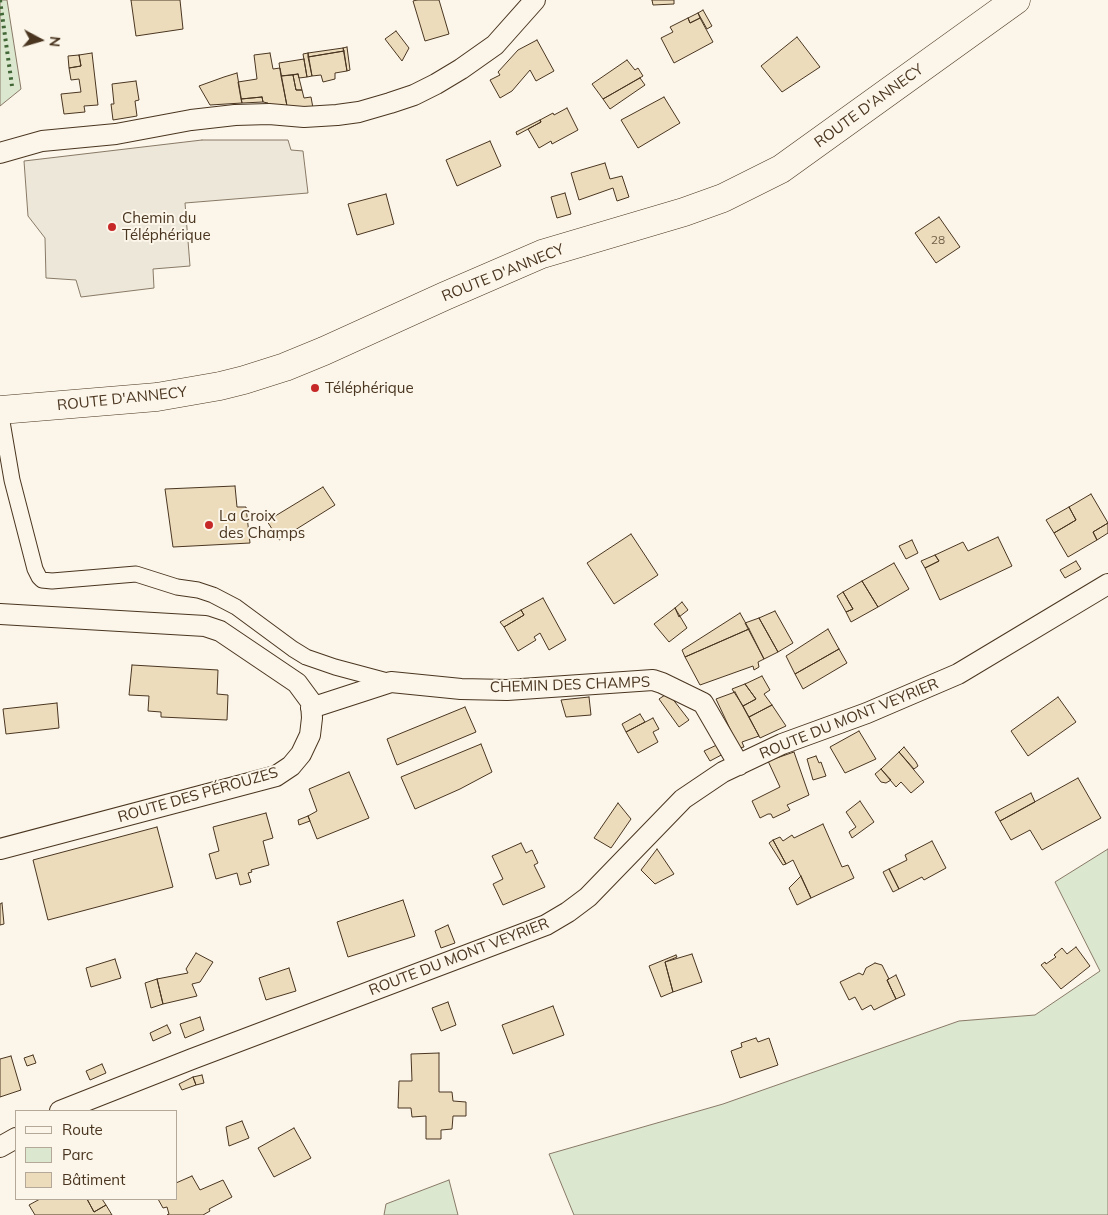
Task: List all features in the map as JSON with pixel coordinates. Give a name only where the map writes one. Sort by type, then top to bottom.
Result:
[{"type":"main road","name":"ROUTE D'ANNECY","points":[[0,410],[157,397],[244,380],[324,351],[542,254],[684,212],[723,198],[781,169],[1016,0]]},
{"type":"street","points":[[0,152],[42,142],[116,134],[191,120],[235,115],[270,114],[304,117],[359,112],[414,95],[460,70],[495,45],[535,0]]},
{"type":"street","name":"CHEMIN DES CHAMPS","points":[[0,410],[12,480],[35,569],[42,580],[52,581],[136,574],[177,587],[198,590],[213,595],[236,607],[306,657],[391,682],[461,689],[507,690],[653,680],[703,703],[739,764]]},
{"type":"street","name":"ROUTE DU MONT VEYRIER","points":[[63,1110],[546,925],[588,897],[683,799],[722,772],[782,744],[867,713],[958,674],[1108,584]]},
{"type":"street","name":"ROUTE DES PÉROUZES","points":[[0,614],[205,626],[220,631],[297,683],[311,702],[312,718],[310,735],[301,754],[291,766],[276,776],[0,849]]},
{"type":"street","name":"CHEMIN DES CHAMPS","points":[[311,708],[391,682]]},
{"type":"street","points":[[0,1147],[15,1139]]},
{"type":"green space","points":[[0,0],[7,0],[21,89],[0,106]]},
{"type":"green space","points":[[1108,849],[1108,1215],[574,1215],[549,1154],[723,1104],[959,1021],[1035,1015],[1100,971],[1055,882]]},
{"type":"green space","points":[[449,1180],[458,1215],[384,1215],[386,1204]]},
{"type":"shaded area","name":"Chemin du Téléphérique","points":[[202,140],[288,140],[291,150],[303,151],[308,193],[185,203],[190,266],[153,269],[154,288],[81,297],[76,280],[46,278],[45,238],[28,216],[24,161]]},
{"type":"building","points":[[131,0],[180,0],[183,29],[136,36]]},
{"type":"building","points":[[439,0],[449,34],[425,41],[413,1]]},
{"type":"building","points":[[652,0],[674,0],[674,4],[653,5]]},
{"type":"building","points":[[703,10],[712,26],[707,29],[698,13]]},
{"type":"building","points":[[698,13],[700,18],[690,23],[688,18]]},
{"type":"building","points":[[688,18],[690,23],[700,18],[713,42],[674,63],[661,38],[673,32],[670,27]]},
{"type":"building","points":[[396,31],[409,48],[402,61],[385,39]]},
{"type":"building","points":[[797,37],[820,67],[782,92],[761,66]]},
{"type":"building","points":[[537,40],[554,71],[536,81],[530,70],[512,91],[500,98],[490,80],[500,75],[498,72],[518,50]]},
{"type":"building","points":[[347,47],[350,70],[347,71],[343,48]]},
{"type":"building","points":[[343,48],[344,51],[308,57],[308,53]]},
{"type":"building","points":[[344,51],[347,71],[335,73],[335,79],[323,82],[321,75],[312,76],[308,57]]},
{"type":"building","points":[[92,53],[98,105],[84,106],[85,112],[64,114],[61,94],[81,92],[79,79],[71,80],[69,68],[81,66],[79,55]]},
{"type":"building","points":[[270,53],[273,69],[280,68],[287,106],[268,105],[268,103],[263,102],[262,97],[241,99],[238,82],[257,79],[254,55]]},
{"type":"building","points":[[308,53],[312,76],[307,77],[303,54]]},
{"type":"building","points":[[79,55],[81,66],[69,68],[68,56]]},
{"type":"building","points":[[304,59],[307,77],[299,78],[298,74],[281,76],[279,63]]},
{"type":"building","points":[[627,60],[635,70],[638,68],[643,76],[603,99],[592,84]]},
{"type":"building","points":[[237,73],[242,103],[210,105],[199,86]]},
{"type":"building","points":[[298,74],[302,90],[296,90],[293,75]]},
{"type":"building","points":[[293,75],[296,90],[302,90],[304,98],[311,97],[313,108],[287,106],[281,76]]},
{"type":"building","points":[[640,78],[645,85],[610,109],[603,99]]},
{"type":"building","points":[[136,81],[139,100],[135,101],[137,116],[113,120],[111,104],[114,104],[112,84]]},
{"type":"building","points":[[262,97],[263,102],[242,103],[241,99]]},
{"type":"building","points":[[664,97],[680,123],[638,148],[621,120]]},
{"type":"building","points":[[567,108],[578,130],[552,144],[551,141],[539,148],[528,129],[553,113],[554,115]]},
{"type":"building","points":[[540,120],[541,122],[517,135],[516,132]]},
{"type":"building","points":[[490,141],[501,166],[457,186],[446,160]]},
{"type":"building","points":[[605,163],[610,179],[622,176],[629,197],[617,201],[613,188],[579,200],[571,173]]},
{"type":"building","points":[[565,193],[571,214],[557,218],[551,197]]},
{"type":"building","points":[[386,194],[394,224],[357,235],[348,204]]},
{"type":"building","points":[[939,217],[960,247],[936,263],[915,233]]},
{"type":"building","name":"La Croix des Champs","points":[[235,486],[237,507],[246,507],[250,543],[173,547],[165,489]]},
{"type":"building","points":[[323,487],[335,505],[279,540],[267,521]]},
{"type":"building","points":[[1091,494],[1108,523],[1093,532],[1097,540],[1068,557],[1054,533],[1076,520],[1069,507]]},
{"type":"building","points":[[1069,507],[1076,520],[1054,533],[1046,520]]},
{"type":"building","points":[[1108,523],[1108,533],[1097,540],[1093,532]]},
{"type":"building","points":[[631,534],[658,575],[614,604],[587,563]]},
{"type":"building","points":[[998,537],[1012,566],[940,600],[925,568],[939,561],[935,555],[963,542],[968,551]]},
{"type":"building","points":[[912,540],[918,553],[906,559],[899,546]]},
{"type":"building","points":[[935,555],[939,561],[925,568],[921,561]]},
{"type":"building","points":[[1076,561],[1081,569],[1065,578],[1060,570]]},
{"type":"building","points":[[894,563],[909,589],[878,607],[862,581]]},
{"type":"building","points":[[862,581],[878,607],[851,622],[846,612],[853,609],[843,592]]},
{"type":"building","points":[[843,592],[853,609],[846,612],[837,596]]},
{"type":"building","points":[[543,598],[566,640],[549,650],[540,633],[534,637],[536,640],[518,651],[504,627],[524,615],[521,610]]},
{"type":"building","points":[[682,602],[688,610],[679,617],[675,608]]},
{"type":"building","points":[[675,608],[687,628],[669,642],[654,624]]},
{"type":"building","points":[[521,610],[524,615],[504,627],[500,622]]},
{"type":"building","points":[[775,611],[793,643],[778,652],[759,618]]},
{"type":"building","points":[[740,613],[749,629],[685,657],[682,650]]},
{"type":"building","points":[[759,618],[778,652],[764,659],[745,623]]},
{"type":"building","points":[[749,629],[764,659],[758,662],[759,667],[754,670],[753,666],[700,685],[685,657]]},
{"type":"building","points":[[828,629],[839,649],[795,674],[786,656]]},
{"type":"building","points":[[839,649],[847,663],[803,689],[795,674]]},
{"type":"building","points":[[132,665],[218,670],[217,694],[228,695],[227,720],[161,717],[161,712],[148,711],[149,696],[129,695]]},
{"type":"building","points":[[762,676],[770,690],[764,694],[772,705],[749,717],[743,706],[756,699],[745,684]]},
{"type":"building","points":[[745,684],[756,699],[743,706],[732,689]]},
{"type":"building","points":[[735,692],[759,736],[742,742],[744,747],[739,748],[716,699]]},
{"type":"building","points":[[668,693],[689,720],[679,727],[659,699]]},
{"type":"building","points":[[589,697],[591,715],[566,717],[561,700]]},
{"type":"building","points":[[1058,697],[1076,722],[1028,756],[1011,731]]},
{"type":"building","points":[[57,703],[59,728],[6,734],[3,709]]},
{"type":"building","points":[[772,705],[786,726],[760,738],[749,717]]},
{"type":"building","points":[[465,707],[476,732],[397,765],[387,739]]},
{"type":"building","points":[[640,714],[645,722],[626,732],[622,724]]},
{"type":"building","points":[[653,718],[659,729],[653,732],[658,742],[638,753],[626,732]]},
{"type":"building","points":[[859,731],[876,759],[845,773],[830,747]]},
{"type":"building","points":[[721,743],[727,752],[710,761],[704,751]]},
{"type":"building","points":[[481,744],[492,772],[415,809],[401,777]]},
{"type":"building","points":[[904,747],[918,766],[914,769],[899,752]]},
{"type":"building","points":[[794,752],[809,795],[787,805],[790,810],[773,818],[771,814],[768,814],[760,818],[752,801],[780,787],[768,761]]},
{"type":"building","points":[[899,752],[924,782],[911,793],[901,782],[896,787],[881,769]]},
{"type":"building","points":[[816,756],[819,763],[821,762],[826,776],[813,780],[807,759]]},
{"type":"building","points":[[881,769],[891,780],[886,783],[881,782],[875,774]]},
{"type":"building","points":[[349,772],[369,818],[317,839],[308,816],[317,811],[309,789]]},
{"type":"building","points":[[1078,778],[1101,818],[1042,850],[1030,830],[1011,840],[1000,821]]},
{"type":"building","points":[[1031,793],[1035,802],[1000,821],[995,812]]},
{"type":"building","points":[[860,801],[874,822],[852,838],[849,832],[856,827],[846,812]]},
{"type":"building","points":[[618,803],[631,819],[611,848],[594,838]]},
{"type":"building","points":[[266,813],[273,838],[263,841],[269,865],[251,870],[252,872],[248,873],[251,882],[240,885],[237,873],[216,879],[209,854],[219,851],[213,827]]},
{"type":"building","points":[[308,816],[310,821],[299,825],[298,820]]},
{"type":"building","points":[[823,824],[842,867],[848,865],[854,878],[811,898],[793,860],[786,864],[773,840],[780,837],[783,841],[792,835],[794,838]]},
{"type":"building","points":[[157,827],[173,887],[48,920],[33,860]]},
{"type":"building","points":[[773,840],[786,864],[783,865],[769,843]]},
{"type":"building","points":[[932,841],[946,868],[924,880],[922,877],[899,889],[889,869],[907,860],[905,855]]},
{"type":"building","points":[[521,843],[526,853],[532,850],[538,863],[534,865],[545,887],[503,905],[493,884],[503,879],[492,856]]},
{"type":"building","points":[[657,849],[674,874],[655,884],[641,870]]},
{"type":"building","points":[[889,869],[899,889],[893,892],[883,872]]},
{"type":"building","points":[[801,876],[811,898],[797,905],[789,888]]},
{"type":"building","points":[[403,900],[415,936],[348,957],[337,922]]},
{"type":"building","points":[[2,903],[4,924],[0,925],[0,904]]},
{"type":"building","points":[[448,925],[455,943],[441,948],[435,931]]},
{"type":"building","points":[[1076,947],[1090,966],[1061,989],[1041,965],[1056,957],[1054,955],[1062,948],[1067,954]]},
{"type":"building","points":[[196,953],[213,962],[200,982],[192,984],[197,996],[163,1004],[157,979],[188,973],[186,969]]},
{"type":"building","points":[[692,954],[702,982],[673,992],[665,962]]},
{"type":"building","points":[[676,955],[677,957],[665,962],[673,992],[661,997],[649,966]]},
{"type":"building","points":[[115,959],[121,978],[91,987],[86,968]]},
{"type":"building","points":[[875,963],[882,965],[896,999],[874,1010],[871,1005],[862,1010],[855,997],[849,1000],[840,982],[859,973],[863,975],[866,968]]},
{"type":"building","points":[[289,968],[296,991],[266,1000],[259,978]]},
{"type":"building","points":[[896,975],[905,995],[896,999],[887,980]]},
{"type":"building","points":[[157,979],[163,1004],[151,1008],[145,983]]},
{"type":"building","points":[[448,1002],[456,1025],[441,1031],[432,1008]]},
{"type":"building","points":[[553,1006],[564,1035],[513,1054],[502,1025]]},
{"type":"building","points":[[200,1017],[204,1030],[185,1038],[180,1024]]},
{"type":"building","points":[[167,1025],[171,1033],[153,1041],[150,1033]]},
{"type":"building","points":[[756,1038],[758,1042],[769,1038],[778,1065],[740,1078],[731,1051],[742,1047],[741,1043]]},
{"type":"building","points":[[439,1053],[439,1092],[452,1092],[453,1101],[466,1102],[466,1116],[453,1116],[452,1129],[441,1130],[441,1139],[426,1139],[426,1116],[412,1117],[411,1108],[398,1108],[399,1081],[412,1081],[411,1054]]},
{"type":"building","points":[[33,1055],[36,1063],[27,1066],[24,1058]]},
{"type":"building","points":[[11,1056],[21,1090],[0,1097],[0,1059]]},
{"type":"building","points":[[102,1064],[106,1073],[90,1080],[86,1071]]},
{"type":"building","points":[[202,1075],[204,1083],[196,1085],[193,1077]]},
{"type":"building","points":[[193,1077],[196,1085],[182,1090],[179,1084]]},
{"type":"building","points":[[242,1121],[249,1138],[229,1146],[226,1127]]},
{"type":"building","points":[[294,1128],[311,1158],[274,1177],[258,1148]]},
{"type":"building","points":[[192,1176],[200,1190],[223,1180],[232,1197],[209,1209],[210,1211],[203,1215],[167,1215],[169,1214],[167,1207],[163,1208],[159,1200],[178,1200],[178,1182]]},
{"type":"building","points":[[38,1200],[88,1200],[94,1212],[106,1205],[112,1215],[35,1215],[29,1205]]},
{"type":"building","points":[[88,1200],[103,1200],[106,1205],[94,1212]]},
{"type":"hedge","points":[[0,0],[12,86]]},
{"type":"place","name":"Chemin du Téléphérique","points":[[112,227]]},
{"type":"place","name":"Téléphérique","points":[[315,388]]},
{"type":"place","name":"La Croix des Champs","points":[[209,525]]}]
